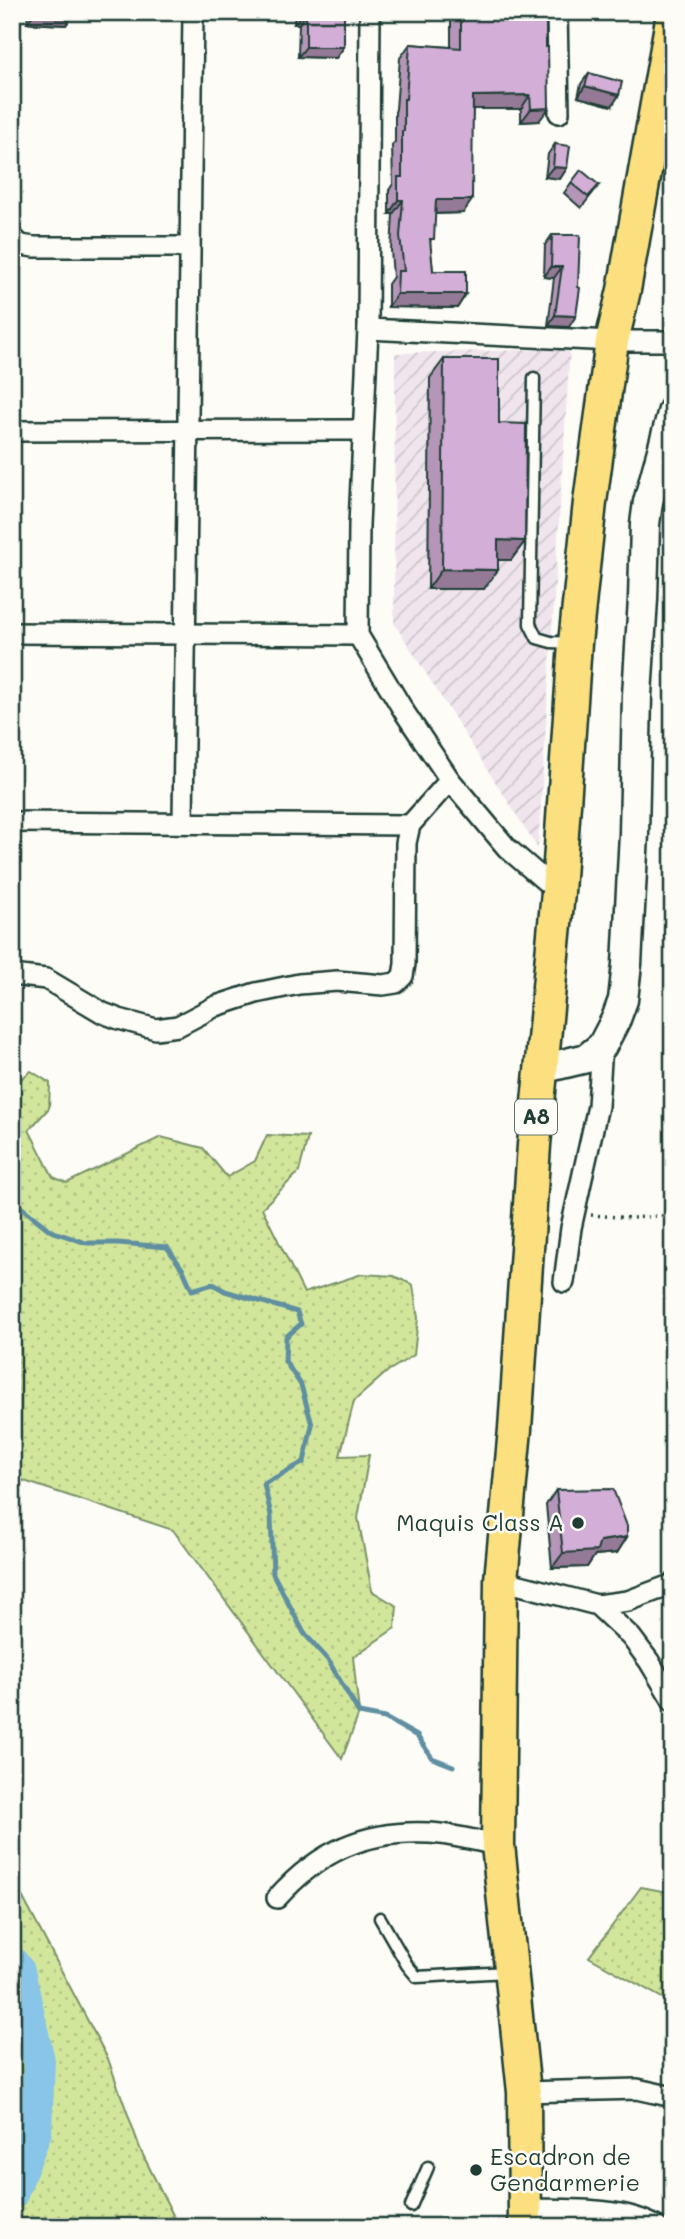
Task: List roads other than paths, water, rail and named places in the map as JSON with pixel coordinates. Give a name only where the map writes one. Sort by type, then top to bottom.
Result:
[{"type":"main road","name":"A8","points":[[525,2218],[524,2092],[498,1844],[501,1580],[515,1429],[541,1069],[558,892],[575,643],[590,502],[612,341],[624,290],[673,14]]},
{"type":"street","points":[[183,823],[193,12]]},
{"type":"street","points":[[370,12],[368,329],[362,430],[358,635],[405,713],[450,780],[507,848],[558,892]]},
{"type":"street","points":[[557,12],[559,113]]},
{"type":"street","points":[[12,237],[21,245],[34,247],[189,247]]},
{"type":"street","points":[[368,329],[612,341],[673,341]]},
{"type":"street","points":[[564,1282],[575,1213],[596,1115],[603,1046],[623,1000],[634,834],[645,524],[648,502],[673,410]]},
{"type":"street","points":[[12,430],[362,430]]},
{"type":"street","points":[[12,633],[358,635]]},
{"type":"street","points":[[12,975],[46,979],[103,1013],[156,1029],[178,1026],[216,1006],[256,993],[299,984],[337,981],[383,985],[396,983],[403,976],[405,964],[406,843],[411,825],[450,780]]},
{"type":"street","points":[[12,822],[411,825]]},
{"type":"street","points":[[541,1069],[587,1058],[603,1046]]},
{"type":"street","points":[[501,1580],[597,1605],[628,1601],[673,1584]]},
{"type":"street","points":[[597,1605],[631,1637],[673,1701]]},
{"type":"street","points":[[277,1898],[297,1876],[326,1856],[358,1840],[430,1833],[498,1844]]},
{"type":"street","points":[[524,2092],[637,2089],[673,2097]]},
{"type":"street","points":[[525,2218],[599,2211],[648,2222],[657,2227]]},
{"type":"lane","points":[[534,378],[530,625],[537,638],[551,642],[575,643]]},
{"type":"lane","points":[[380,1918],[417,1977],[511,1972]]},
{"type":"lane","points":[[411,2206],[428,2167]]},
{"type":"waterway","points":[[12,1200],[51,1231],[86,1243],[167,1247],[183,1270],[192,1290],[213,1284],[225,1291],[297,1312],[301,1324],[286,1337],[285,1361],[301,1385],[312,1425],[304,1462],[264,1484],[271,1515],[273,1574],[304,1633],[328,1660],[359,1713],[385,1718],[417,1736],[432,1758],[453,1766]]},
{"type":"waterway","points":[[12,1962],[19,1971],[39,2061],[36,2131],[12,2194]]},
{"type":"place","name":"Maquis Class A","points":[[578,1523]]},
{"type":"place","name":"Escadron de Gendarmerie","points":[[476,2170]]}]
